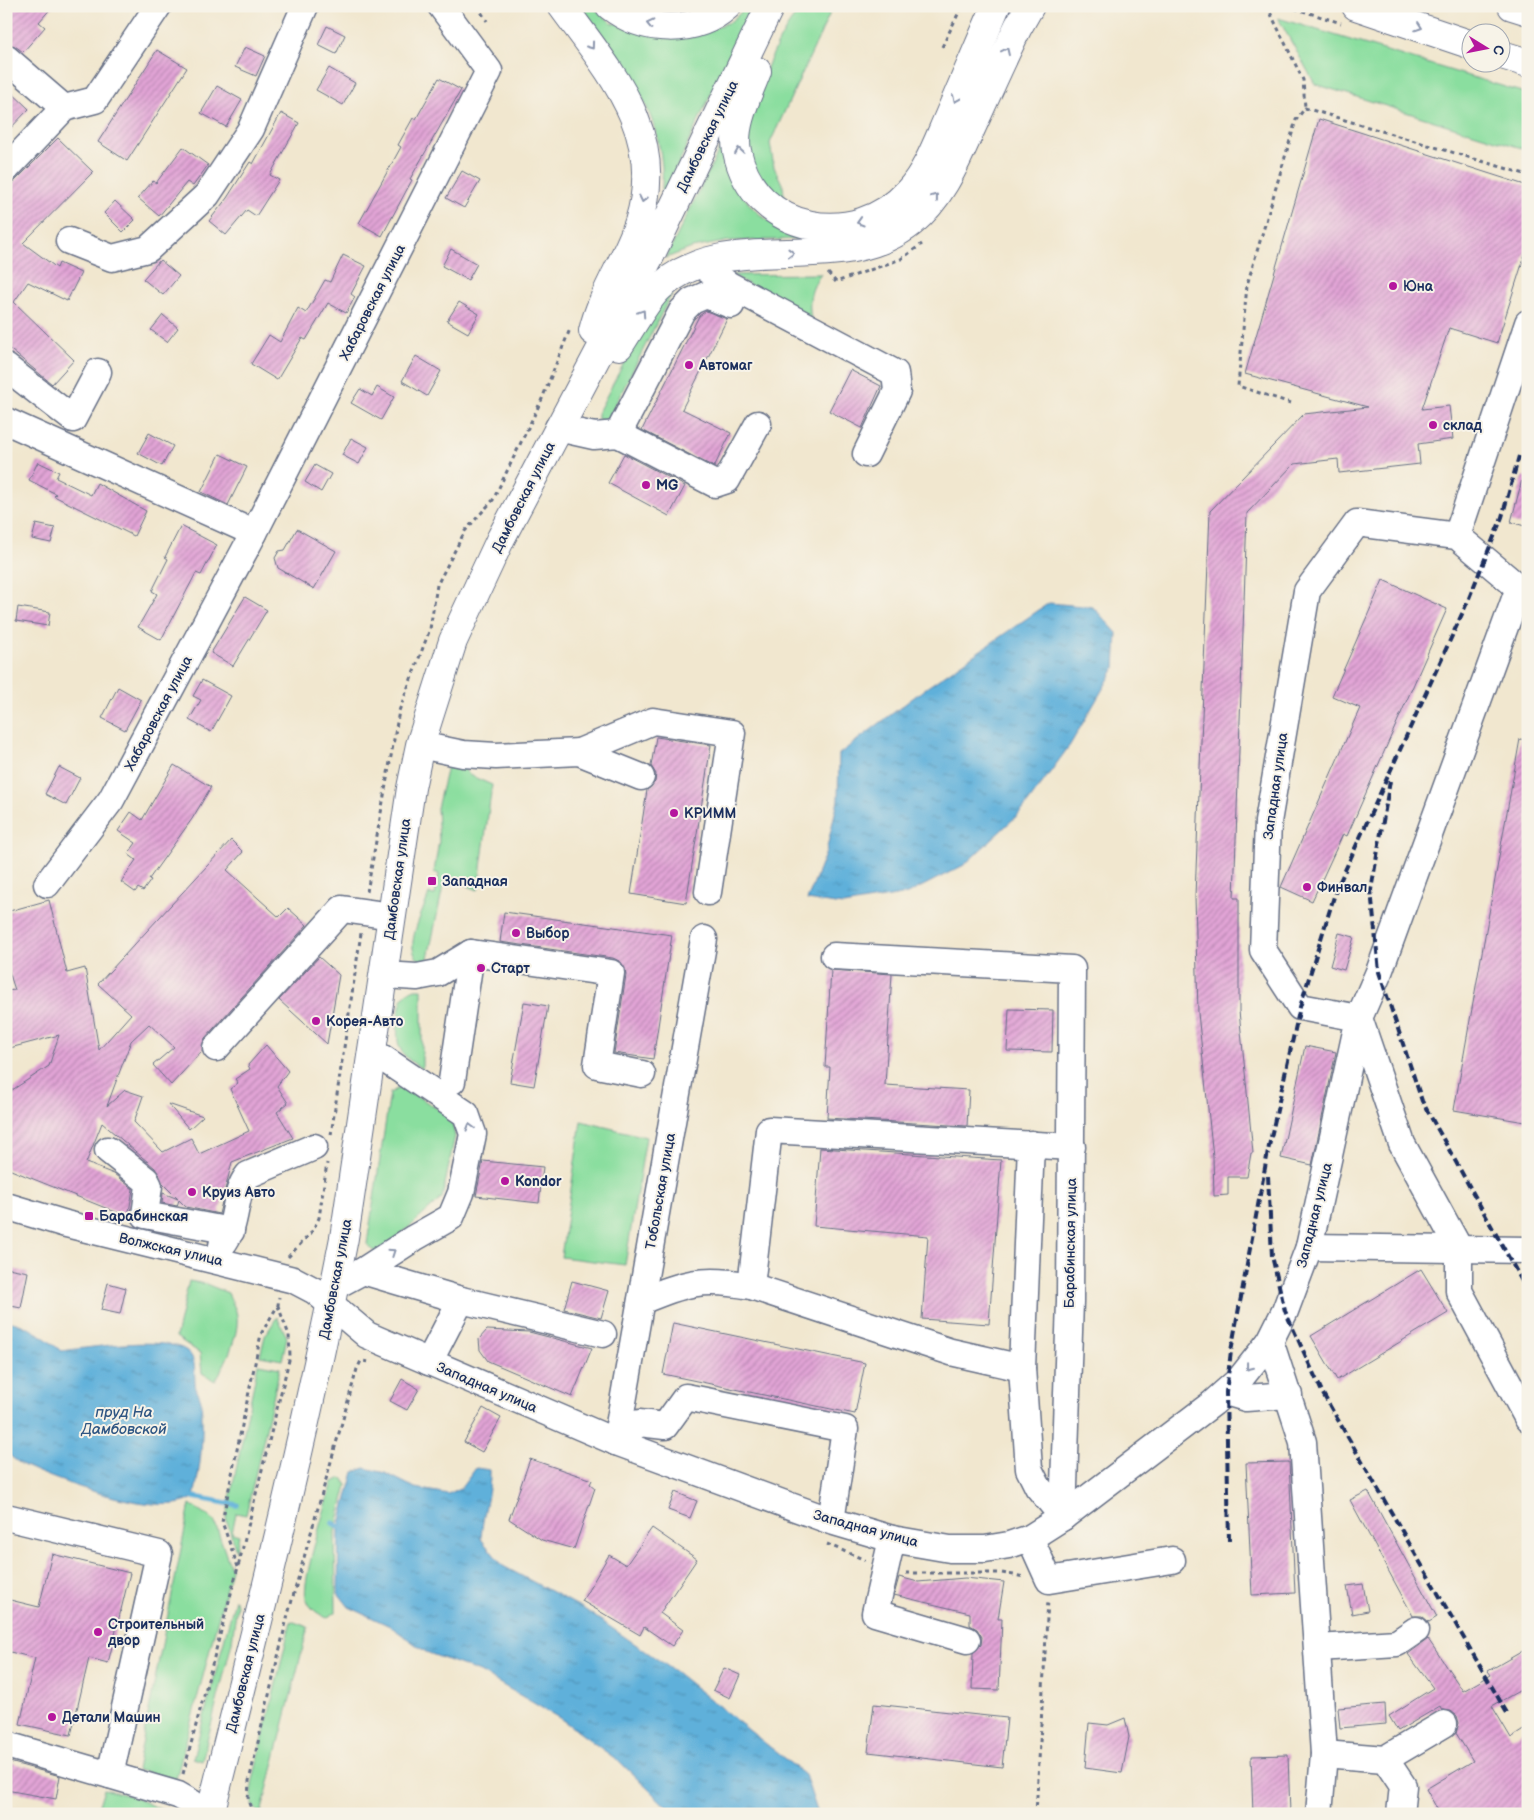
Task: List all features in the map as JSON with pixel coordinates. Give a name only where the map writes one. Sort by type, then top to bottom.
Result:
[{"type":"main road","points":[[562,6],[609,71],[630,106],[645,151],[646,160],[646,185],[639,222],[594,325],[578,391]]},
{"type":"main road","points":[[610,6],[640,21],[669,28],[694,25],[718,14],[727,6]]},
{"type":"main road","points":[[769,8],[763,54],[742,110],[737,133],[737,150],[744,171],[757,195],[774,211],[800,223],[829,227],[860,224],[888,210],[909,191],[927,165],[996,6]]},
{"type":"main road","points":[[578,391],[614,352],[659,288],[678,274],[700,264],[742,255],[818,253],[859,248],[890,238],[913,222],[937,197],[1018,27],[1030,6]]},
{"type":"main road","points":[[1356,6],[1462,42]]},
{"type":"main road","points":[[1512,6],[1528,11]]},
{"type":"main road","name":"Дамбовская улица","points":[[210,1814],[288,1495],[333,1294],[344,1238],[384,975],[402,841],[420,745],[453,641],[501,538],[651,254],[769,8]]},
{"type":"main road","points":[[1512,58],[1528,63]]},
{"type":"street","points":[[6,169],[64,108],[94,100],[158,6]]},
{"type":"street","points":[[69,241],[112,258],[148,249],[207,195],[251,129],[305,6]]},
{"type":"street","name":"Хабаровская улица","points":[[47,884],[111,800],[254,534],[489,72],[441,6]]},
{"type":"street","points":[[6,58],[64,108]]},
{"type":"street","points":[[700,264],[729,285],[895,373],[897,391],[866,454]]},
{"type":"street","points":[[618,434],[682,311],[692,301],[706,295],[731,305]]},
{"type":"street","points":[[1528,323],[1457,536],[1523,589],[1379,972],[1359,1018],[1402,1144],[1459,1248],[1459,1291],[1528,1419]]},
{"type":"street","points":[[6,367],[73,419],[98,372]]},
{"type":"street","points":[[6,421],[254,534]]},
{"type":"street","points":[[558,428],[594,436],[618,434],[715,484],[727,480],[758,424]]},
{"type":"street","name":"Западная улица","points":[[333,1294],[367,1335],[826,1532],[892,1538],[950,1549],[985,1549],[1009,1545],[1030,1538],[1063,1516],[1226,1392],[1240,1379],[1270,1341],[1285,1311],[1308,1247],[1359,1018],[1300,1006],[1263,950],[1268,822],[1307,591],[1357,523],[1457,536]]},
{"type":"street","points":[[420,745],[463,754],[496,756],[579,752],[653,721],[732,733],[708,892]]},
{"type":"street","points":[[579,752],[641,777]]},
{"type":"street","points":[[216,1048],[342,909],[392,916]]},
{"type":"street","name":"Тобольская улица","points":[[616,1442],[704,939]]},
{"type":"street","points":[[384,975],[417,977],[438,973],[471,953],[611,973],[598,1065],[642,1074]]},
{"type":"street","points":[[452,1081],[471,953]]},
{"type":"street","name":"Барабинская улица","points":[[834,956],[1072,969],[1070,1301],[1063,1516]]},
{"type":"street","points":[[333,1294],[363,1271],[451,1216],[461,1193],[473,1134],[466,1114],[372,1051]]},
{"type":"street","points":[[751,1286],[769,1130],[1072,1147]]},
{"type":"street","points":[[1031,1144],[1022,1368],[1029,1469],[1038,1487],[1063,1516]]},
{"type":"street","points":[[209,1258],[231,1232],[242,1182],[248,1175],[324,1148]]},
{"type":"street","points":[[108,1150],[146,1180],[149,1186],[144,1215],[231,1232]]},
{"type":"street","name":"Волжская улица","points":[[6,1206],[66,1224],[283,1276],[333,1294]]},
{"type":"street","points":[[1308,1247],[1528,1250]]},
{"type":"street","points":[[363,1271],[461,1300],[602,1334]]},
{"type":"street","points":[[640,1301],[693,1282],[722,1281],[751,1286],[951,1352],[1022,1368]]},
{"type":"street","points":[[429,1362],[461,1300]]},
{"type":"street","points":[[1270,1341],[1303,1442],[1324,1754],[1319,1814]]},
{"type":"street","points":[[1226,1392],[1246,1398],[1289,1395]]},
{"type":"street","points":[[616,1442],[639,1424],[665,1426],[686,1397],[845,1429],[826,1532]]},
{"type":"street","points":[[6,1517],[159,1554],[110,1775]]},
{"type":"street","points":[[892,1538],[875,1613],[967,1640]]},
{"type":"street","points":[[1030,1538],[1049,1580],[1172,1560]]},
{"type":"street","points":[[1318,1648],[1397,1643],[1416,1630]]},
{"type":"street","points":[[1324,1754],[1385,1759],[1444,1724]]},
{"type":"street","points":[[6,1743],[10,1746],[178,1795],[192,1802],[204,1814]]},
{"type":"street","points":[[1385,1759],[1403,1786],[1400,1814]]},
{"type":"path","points":[[476,6],[487,22]]},
{"type":"path","points":[[942,47],[962,6]]},
{"type":"path","points":[[1267,6],[1303,80],[1305,108],[1296,120],[1247,285],[1238,386],[1291,403]]},
{"type":"path","points":[[1305,108],[1528,175]]},
{"type":"path","points":[[283,1276],[288,1255],[311,1233],[320,1218],[324,1148],[364,912]]},
{"type":"path","points":[[182,1778],[238,1567],[290,1356],[288,1334],[278,1305],[261,1334],[228,1485],[222,1522],[238,1567]]},
{"type":"path","points":[[253,1814],[248,1800],[249,1781],[287,1618],[356,1369],[361,1361],[374,1363]]},
{"type":"path","points":[[826,1532],[886,1569],[907,1573],[1002,1573],[1049,1580],[1036,1814]]},
{"type":"green space","points":[[581,6],[591,6],[612,23],[693,35],[730,22],[748,6],[752,6],[661,201],[662,166],[659,143],[644,100],[621,62]]},
{"type":"green space","points":[[817,9],[830,13],[770,143],[774,167],[783,186],[785,204],[764,184],[755,169],[748,140],[749,128],[758,91],[784,32],[794,18],[802,11]]},
{"type":"green space","points":[[1278,18],[1528,94],[1528,150],[1315,84]]},
{"type":"green space","points":[[722,144],[734,180],[750,205],[774,224],[809,239],[729,241],[692,248],[666,258]]},
{"type":"green space","points":[[821,274],[814,285],[811,295],[811,319],[732,275]]},
{"type":"green space","points":[[672,293],[608,419],[602,421],[598,419],[598,412],[653,308]]},
{"type":"green space","points":[[447,767],[463,767],[469,775],[492,785],[478,890],[445,877],[427,963],[418,959],[414,952],[414,933],[429,894],[435,895],[439,874],[434,872],[439,841],[437,808]]},
{"type":"green space","points":[[415,989],[422,989],[422,1069],[404,1055],[398,1044],[401,1002],[405,995]]},
{"type":"green space","points":[[404,1088],[451,1117],[455,1136],[442,1198],[380,1253],[372,1250],[367,1244],[390,1093]]},
{"type":"green space","points":[[581,1121],[646,1137],[625,1265],[561,1257]]},
{"type":"green space","points":[[189,1281],[206,1284],[228,1293],[236,1311],[237,1328],[232,1348],[215,1381],[202,1373],[200,1353],[176,1337]]},
{"type":"green space","points":[[277,1317],[287,1337],[282,1360],[260,1356],[265,1336]]},
{"type":"green space","points":[[258,1364],[280,1368],[246,1515],[236,1513],[232,1533],[239,1535],[236,1551],[226,1518]]},
{"type":"green space","points":[[342,1478],[347,1485],[335,1532],[336,1612],[327,1618],[312,1608],[306,1598],[305,1589],[315,1542],[333,1482]]},
{"type":"green space","points":[[190,1504],[214,1520],[231,1569],[176,1779],[137,1770]]},
{"type":"green space","points":[[235,1599],[237,1604],[232,1642],[202,1761],[193,1758]]},
{"type":"green space","points":[[291,1621],[308,1627],[261,1814],[259,1814],[252,1804],[252,1784]]},
{"type":"green space","points":[[104,1789],[131,1796],[164,1811],[165,1814],[96,1814]]},
{"type":"water","points":[[1049,603],[1093,607],[1117,633],[1115,668],[1070,745],[1022,811],[964,865],[907,894],[843,905],[807,900],[826,852],[838,800],[839,754],[926,688]]},
{"type":"water","name":"пруд На Дамбовской","points":[[6,1321],[28,1328],[61,1351],[107,1345],[145,1343],[177,1346],[187,1351],[194,1362],[195,1386],[201,1401],[202,1413],[201,1449],[194,1497],[180,1503],[136,1502],[61,1481],[22,1465],[6,1453]]},
{"type":"water","points":[[365,1468],[385,1473],[415,1488],[448,1494],[461,1488],[476,1468],[490,1470],[481,1539],[503,1566],[584,1609],[676,1672],[805,1775],[818,1814],[674,1814],[620,1762],[561,1719],[480,1672],[426,1652],[390,1626],[349,1607],[338,1593],[339,1527],[354,1472]]},
{"type":"building","points":[[6,6],[53,6],[39,22],[45,27],[23,52],[15,46],[6,43]]},
{"type":"building","points":[[327,26],[345,35],[336,54],[318,45]]},
{"type":"building","points":[[245,47],[265,56],[256,76],[235,67]]},
{"type":"building","points":[[157,50],[187,68],[127,161],[98,142]]},
{"type":"building","points":[[329,68],[355,83],[343,105],[316,90]]},
{"type":"building","points":[[439,78],[461,90],[410,179],[412,180],[382,236],[359,223],[401,147],[398,145],[413,118],[416,119]]},
{"type":"building","points":[[217,86],[242,100],[226,127],[201,113]]},
{"type":"building","points":[[6,87],[29,109],[6,133]]},
{"type":"building","points":[[281,113],[299,123],[270,175],[279,180],[256,216],[247,210],[226,235],[209,221],[227,198],[250,162],[253,164]]},
{"type":"building","points":[[1319,119],[1528,186],[1528,245],[1497,343],[1449,328],[1422,409],[1449,406],[1453,439],[1418,444],[1420,464],[1339,473],[1338,459],[1294,464],[1247,513],[1234,898],[1239,898],[1239,1011],[1253,1153],[1251,1153],[1247,1177],[1228,1177],[1228,1195],[1214,1196],[1213,1157],[1198,1013],[1195,896],[1210,511],[1304,414],[1368,407],[1245,374]]},
{"type":"building","points":[[58,138],[93,172],[23,243],[57,268],[59,263],[81,273],[67,301],[28,282],[14,302],[74,360],[52,384],[6,346],[6,190]]},
{"type":"building","points":[[183,147],[208,165],[193,186],[187,182],[159,216],[138,198],[153,181],[156,183]]},
{"type":"building","points":[[462,171],[480,181],[464,208],[446,198]]},
{"type":"building","points":[[115,201],[135,220],[123,232],[104,213]]},
{"type":"building","points":[[451,249],[477,264],[468,280],[442,266]]},
{"type":"building","points":[[343,255],[366,266],[351,294],[355,297],[346,313],[328,303],[306,340],[302,338],[277,380],[251,364],[269,335],[280,342],[298,308],[306,313],[325,280],[330,282]]},
{"type":"building","points":[[160,260],[179,276],[163,295],[143,279]]},
{"type":"building","points":[[459,302],[479,314],[468,333],[447,321]]},
{"type":"building","name":"Автомаг","points":[[706,311],[727,319],[682,409],[731,433],[714,467],[642,430],[699,316]]},
{"type":"building","points":[[163,315],[178,328],[167,342],[151,330]]},
{"type":"building","points":[[416,356],[441,371],[427,396],[402,381]]},
{"type":"building","points":[[850,370],[881,386],[862,428],[829,411]]},
{"type":"building","points":[[377,387],[394,397],[381,420],[351,403],[360,389],[372,396]]},
{"type":"building","points":[[149,433],[173,446],[162,466],[138,453]]},
{"type":"building","points":[[351,438],[368,447],[359,464],[342,455]]},
{"type":"building","points":[[220,454],[247,467],[228,505],[201,492]]},
{"type":"building","name":"MG","points":[[624,454],[685,486],[669,516],[608,483]]},
{"type":"building","points":[[38,462],[59,472],[56,478],[91,495],[97,483],[146,511],[134,536],[54,496],[56,494],[29,480]]},
{"type":"building","points":[[315,465],[331,474],[321,492],[305,482]]},
{"type":"building","points":[[1523,476],[1528,477],[1528,527],[1511,522]]},
{"type":"building","points":[[36,524],[55,528],[51,543],[32,539]]},
{"type":"building","points":[[181,526],[217,545],[201,575],[196,573],[161,640],[138,627],[157,594],[152,591],[168,559],[165,557]]},
{"type":"building","points":[[297,529],[336,551],[314,589],[278,568],[275,558],[279,551],[285,550]]},
{"type":"building","points":[[1383,580],[1447,609],[1347,836],[1343,834],[1312,901],[1281,887],[1360,708],[1332,696]]},
{"type":"building","points":[[245,597],[267,610],[233,666],[211,653]]},
{"type":"building","points":[[18,607],[50,612],[48,626],[16,621]]},
{"type":"building","points":[[202,680],[231,696],[211,732],[189,720],[201,700],[193,696]]},
{"type":"building","points":[[118,687],[141,700],[125,730],[102,718]]},
{"type":"building","points":[[656,737],[711,745],[686,903],[631,894],[647,790],[655,782],[656,774],[651,766]]},
{"type":"building","points":[[1520,739],[1528,740],[1528,1104],[1525,1122],[1454,1110]]},
{"type":"building","points":[[174,765],[211,787],[192,819],[149,879],[151,880],[143,891],[138,888],[135,892],[121,882],[136,860],[128,854],[136,843],[118,831],[131,812],[142,820]]},
{"type":"building","points":[[59,767],[80,778],[66,805],[45,794]]},
{"type":"building","points":[[231,840],[243,852],[227,870],[279,917],[288,908],[307,925],[205,1038],[202,1051],[171,1085],[153,1065],[174,1047],[149,1024],[131,1041],[107,1106],[125,1090],[143,1096],[134,1122],[163,1152],[191,1138],[199,1154],[249,1131],[230,1089],[238,1083],[235,1079],[250,1069],[248,1065],[266,1045],[288,1071],[277,1086],[288,1103],[277,1112],[293,1138],[232,1162],[219,1214],[186,1207],[179,1200],[177,1206],[162,1203],[163,1193],[178,1199],[163,1184],[155,1168],[102,1123],[86,1163],[114,1174],[133,1189],[128,1217],[6,1168],[6,1094],[49,1066],[59,1035],[6,1049],[6,991],[15,990],[6,962],[6,912],[49,900],[67,973],[85,968],[99,1050],[131,1014],[98,984]]},
{"type":"building","points":[[504,912],[672,935],[653,1059],[614,1053],[626,975],[625,968],[621,962],[613,958],[500,942]]},
{"type":"building","points":[[1339,933],[1354,937],[1344,970],[1330,966]]},
{"type":"building","name":"Корея-Авто","points":[[319,957],[339,975],[327,1044],[279,1000]]},
{"type":"building","points":[[831,970],[892,974],[885,1085],[969,1090],[967,1126],[827,1118],[830,1067],[825,1067]]},
{"type":"building","points":[[524,1002],[548,1006],[534,1086],[510,1082]]},
{"type":"building","points":[[1009,1009],[1053,1010],[1052,1052],[1007,1051]]},
{"type":"building","points":[[1305,1046],[1336,1052],[1312,1165],[1281,1158]]},
{"type":"building","points":[[168,1104],[203,1116],[189,1129]]},
{"type":"building","points":[[820,1148],[1001,1160],[989,1324],[922,1319],[928,1236],[814,1226]]},
{"type":"building","name":"Kondor","points":[[483,1161],[543,1167],[539,1203],[476,1196]]},
{"type":"building","points":[[8,1268],[28,1272],[21,1308],[6,1305]]},
{"type":"building","points":[[1421,1269],[1448,1313],[1337,1380],[1311,1336]]},
{"type":"building","points":[[572,1281],[609,1291],[601,1318],[564,1309]]},
{"type":"building","points":[[108,1283],[126,1288],[120,1314],[101,1310]]},
{"type":"building","points":[[673,1323],[865,1363],[855,1414],[663,1374]]},
{"type":"building","points":[[487,1330],[529,1332],[592,1348],[572,1397],[488,1361],[480,1350],[479,1339]]},
{"type":"building","points":[[402,1379],[419,1389],[407,1410],[390,1401]]},
{"type":"building","points":[[483,1408],[501,1418],[482,1452],[464,1442]]},
{"type":"building","points":[[530,1459],[592,1480],[590,1484],[595,1488],[574,1549],[542,1540],[509,1519]]},
{"type":"building","points":[[1289,1462],[1295,1593],[1252,1595],[1246,1463]]},
{"type":"building","points":[[1368,1491],[1437,1617],[1429,1622],[1422,1616],[1413,1616],[1350,1500]]},
{"type":"building","points":[[675,1492],[697,1501],[690,1518],[668,1510]]},
{"type":"building","points":[[652,1528],[697,1559],[660,1613],[683,1630],[672,1646],[644,1627],[640,1635],[582,1601],[609,1555],[626,1565]]},
{"type":"building","points":[[52,1554],[130,1573],[108,1663],[89,1658],[71,1735],[20,1724],[35,1658],[6,1651],[6,1599],[39,1607]]},
{"type":"building","points":[[899,1577],[918,1582],[965,1578],[1004,1582],[998,1619],[1002,1619],[999,1690],[972,1689],[973,1653],[981,1645],[982,1637],[977,1629],[970,1625],[970,1613],[894,1595]]},
{"type":"building","points":[[1363,1584],[1368,1611],[1352,1614],[1347,1586]]},
{"type":"building","points":[[1428,1639],[1463,1691],[1491,1675],[1488,1671],[1528,1648],[1528,1686],[1492,1706],[1511,1738],[1528,1727],[1528,1814],[1440,1814],[1426,1789],[1473,1761],[1456,1733],[1459,1723],[1457,1716],[1451,1711],[1442,1710],[1440,1706],[1398,1731],[1389,1716],[1433,1688],[1408,1654]]},
{"type":"building","points":[[724,1668],[740,1675],[730,1698],[713,1690]]},
{"type":"building","points":[[874,1704],[1007,1718],[1002,1767],[868,1752]]},
{"type":"building","points":[[1385,1704],[1386,1724],[1340,1728],[1338,1708]]},
{"type":"building","points":[[1125,1718],[1129,1737],[1122,1773],[1085,1768],[1089,1723],[1108,1725]]},
{"type":"building","points":[[1288,1755],[1290,1814],[1253,1814],[1251,1756]]},
{"type":"building","points":[[6,1761],[60,1776],[56,1799],[6,1790]]},
{"type":"waterway","points":[[194,1497],[237,1505]]},
{"type":"waterway","points":[[333,1523],[339,1527]]},
{"type":"railway","points":[[1229,1541],[1226,1392],[1231,1351],[1269,1146],[1300,1007],[1336,890],[1467,603],[1502,517],[1519,456]]},
{"type":"railway","points":[[1390,781],[1371,890],[1379,972],[1422,1101],[1528,1292]]},
{"type":"railway","points":[[1268,1176],[1272,1256],[1285,1311],[1323,1394],[1507,1713]]},
{"type":"place","name":"Юна","points":[[1393,286]]},
{"type":"place","name":"Автомаг","points":[[689,365]]},
{"type":"place","name":"склад","points":[[1433,425]]},
{"type":"place","name":"MG","points":[[646,485]]},
{"type":"place","name":"КРИММ","points":[[674,813]]},
{"type":"place","name":"Западная","points":[[432,881]]},
{"type":"place","name":"Финвал","points":[[1307,887]]},
{"type":"place","name":"Выбор","points":[[516,933]]},
{"type":"place","name":"Старт","points":[[481,968]]},
{"type":"place","name":"Корея-Авто","points":[[316,1021]]},
{"type":"place","name":"Kondor","points":[[505,1181]]},
{"type":"place","name":"Круиз Авто","points":[[192,1192]]},
{"type":"place","name":"Барабинская","points":[[89,1216]]},
{"type":"place","name":"Строительный двор","points":[[98,1632]]},
{"type":"place","name":"Детали Машин","points":[[52,1717]]}]
